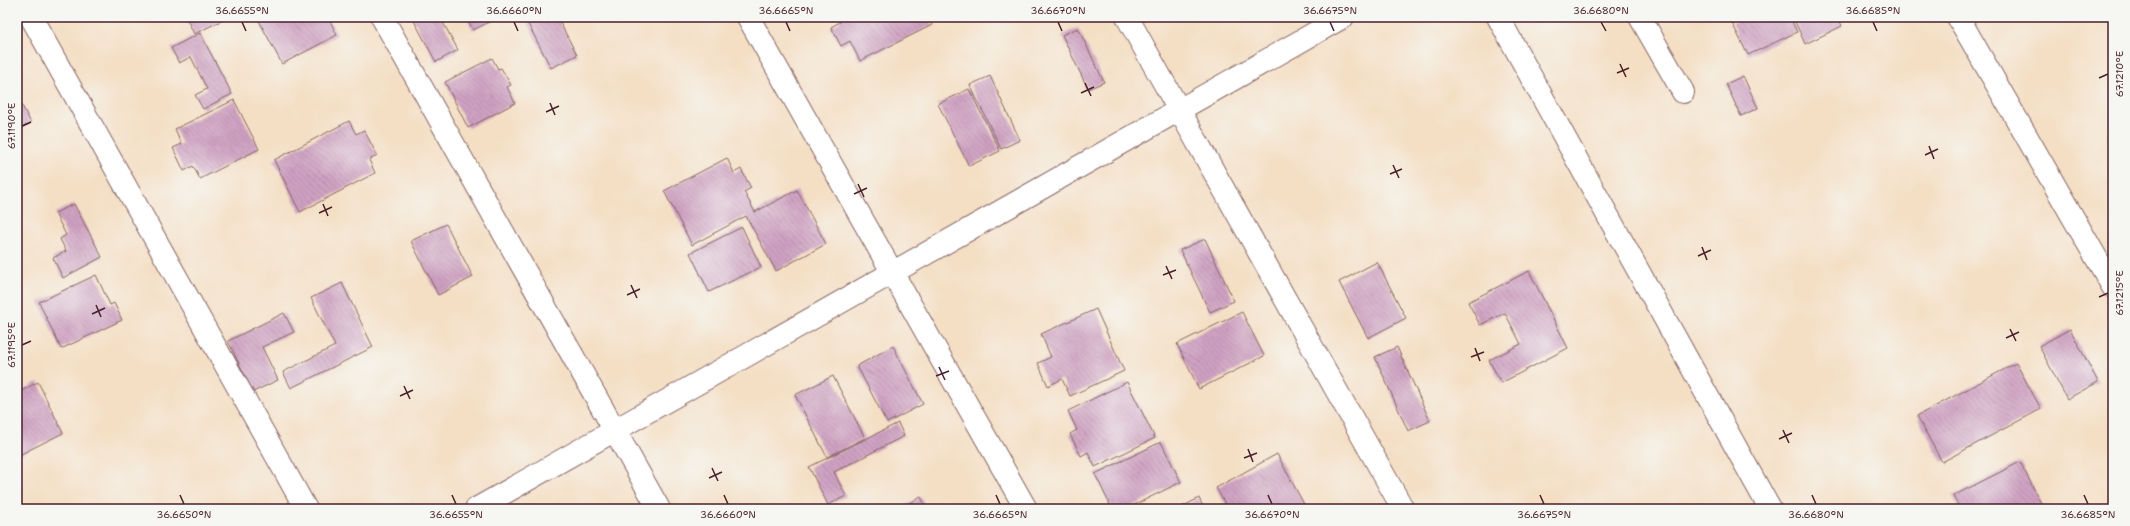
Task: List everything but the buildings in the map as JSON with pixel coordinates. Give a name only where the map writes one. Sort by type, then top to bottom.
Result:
[{"type":"street","points":[[31,17],[306,509]]},
{"type":"street","points":[[382,17],[659,509]]},
{"type":"street","points":[[748,17],[1026,509]]},
{"type":"street","points":[[1127,17],[1404,509]]},
{"type":"street","points":[[476,509],[1343,17]]},
{"type":"street","points":[[1498,17],[1770,509]]},
{"type":"street","points":[[1640,17],[1683,92]]},
{"type":"street","points":[[1958,17],[2113,287]]}]
